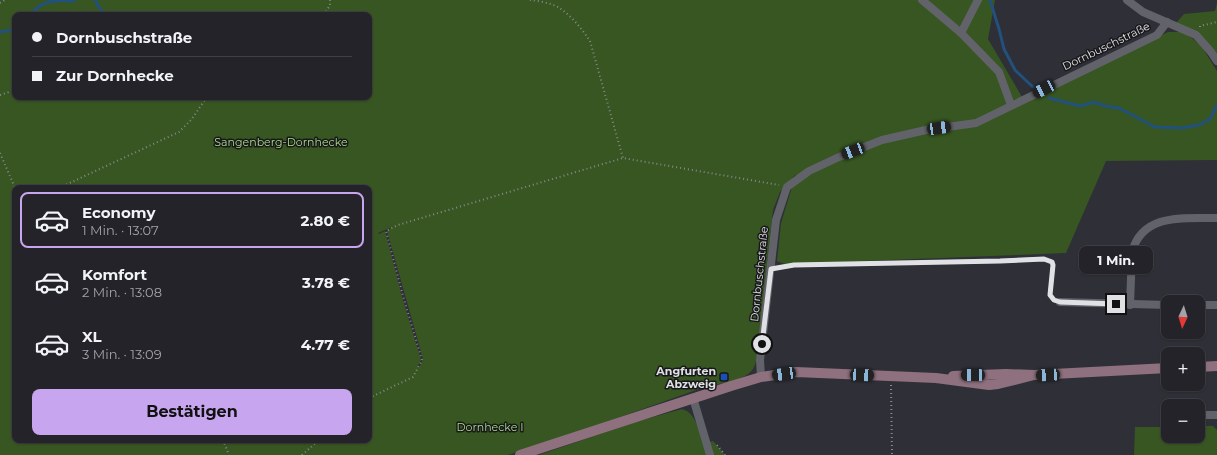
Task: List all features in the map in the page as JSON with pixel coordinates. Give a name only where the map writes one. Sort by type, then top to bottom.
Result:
[{"type":"main road","points":[[1205,367],[1217,366]]},
{"type":"main road","points":[[520,455],[761,377],[796,372],[936,378],[998,384],[1034,376],[1161,368]]},
{"type":"street","points":[[922,0],[961,33],[999,72],[1011,105]]},
{"type":"street","points":[[961,33],[978,0]]},
{"type":"street","points":[[1127,0],[1143,12],[1196,35],[1212,52],[1217,61]]},
{"type":"street","name":"Dornbuschstraße","points":[[761,377],[760,360],[776,220],[787,187],[809,171],[882,140],[926,130],[976,122],[1157,35],[1167,22]]},
{"type":"street","points":[[1130,305],[1132,252],[1140,234],[1152,224],[1165,220],[1217,218]]},
{"type":"street","points":[[1060,302],[1161,305]]},
{"type":"street","points":[[1205,305],[1217,305]]},
{"type":"street","points":[[693,398],[710,455]]},
{"type":"street","points":[[1205,415],[1217,415]]},
{"type":"lane","points":[[771,269],[794,265],[1044,259],[1052,262],[1053,265],[1050,295],[1054,300],[1060,302]]},
{"type":"path","points":[[0,2],[5,0]]},
{"type":"path","points":[[326,12],[330,6],[330,0]]},
{"type":"path","points":[[530,0],[557,7],[581,27],[590,41],[623,158]]},
{"type":"path","points":[[1196,35],[1200,26],[1217,22]]},
{"type":"path","points":[[0,95],[12,91]]},
{"type":"path","points":[[65,185],[179,132],[191,120],[205,100]]},
{"type":"path","points":[[0,153],[14,185]]},
{"type":"path","points":[[372,397],[413,377],[422,360],[386,231],[398,225],[623,158],[787,187]]},
{"type":"path","points":[[890,376],[892,455]]},
{"type":"path","points":[[224,443],[229,455]]},
{"type":"path","points":[[302,455],[316,443]]},
{"type":"green space","points":[[0,0],[995,0],[988,39],[1025,102],[1168,32],[1181,32],[1192,38],[1202,47],[1217,71],[1217,160],[1106,161],[1066,253],[785,264],[777,261],[781,223],[796,174],[780,192],[773,210],[757,356],[754,366],[750,372],[738,379],[699,389],[508,455],[0,455]],"holes":[[[392,227],[387,231],[423,359],[419,368],[418,365],[421,360],[402,297],[385,231],[379,234],[378,233]]]},
{"type":"green space","points":[[1217,3],[1217,57],[1204,39],[1190,29],[1176,23],[1184,14],[1215,11]]},
{"type":"green space","points":[[682,409],[691,414],[694,418],[704,444],[713,441],[725,455],[539,455],[635,422]]},
{"type":"green space","points":[[1205,426],[1213,426],[1217,430],[1217,455],[1134,455],[1135,427],[1161,427],[1161,443],[1205,443]]},
{"type":"waterway","points":[[33,12],[39,6],[50,2],[75,0]]},
{"type":"waterway","points":[[95,0],[102,12]]},
{"type":"waterway","points":[[990,0],[1004,49],[1015,70],[1034,88]]},
{"type":"waterway","points":[[0,32],[12,30]]},
{"type":"waterway","points":[[1049,98],[1080,106],[1094,102],[1105,106],[1119,108],[1155,127],[1182,128],[1199,125],[1210,119],[1217,105]]},
{"type":"place","name":"Angfurten Abzweig","points":[[724,377]]},
{"type":"route","points":[[762,344],[771,269],[794,265],[1044,259],[1049,260],[1053,265],[1050,295],[1056,302],[1116,304]]},
{"type":"park label","name":"Sangenberg-Dornhecke","points":[[281,142]]},
{"type":"park label","name":"Dornhecke I","points":[[490,427]]}]
